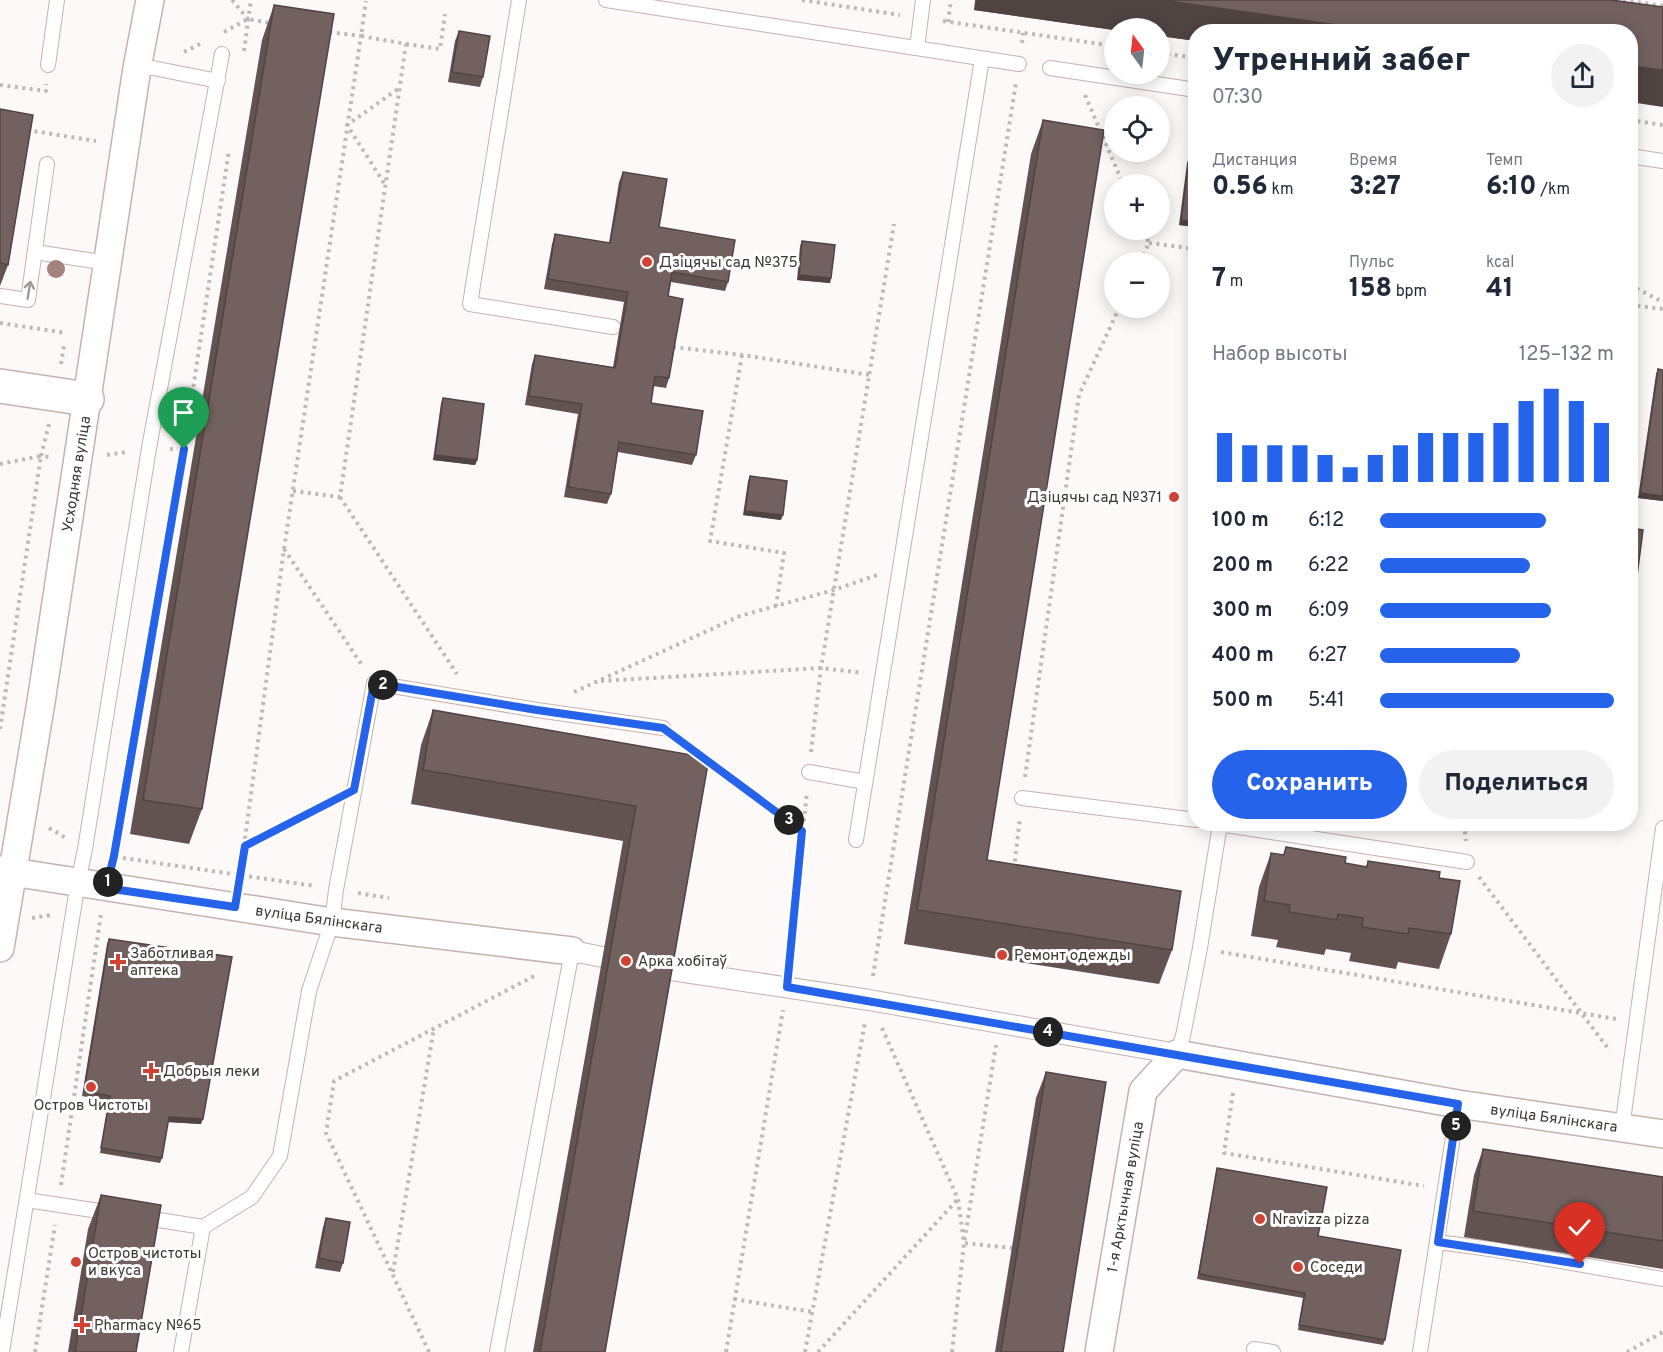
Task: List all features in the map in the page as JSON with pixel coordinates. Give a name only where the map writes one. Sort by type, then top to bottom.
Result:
[{"type":"street","name":"Усходняя вуліца","points":[[0,948],[6,871],[21,819],[41,702],[137,68],[150,0]]},
{"type":"street","points":[[0,386],[87,399]]},
{"type":"street","name":"вуліца Бялінскага","points":[[6,871],[332,922],[572,951],[603,957]]},
{"type":"street","name":"вуліца Бялінскага","points":[[665,969],[869,1000],[1458,1104],[1663,1134]]},
{"type":"street","name":"1-я Арктычная вуліца","points":[[1101,1352],[1143,1091],[1177,1054]]},
{"type":"lane","points":[[48,65],[57,0]]},
{"type":"lane","points":[[519,0],[470,304],[613,327]]},
{"type":"lane","points":[[606,0],[1019,64]]},
{"type":"lane","points":[[917,48],[923,0]]},
{"type":"lane","points":[[2,1352],[149,448],[222,54]]},
{"type":"lane","points":[[856,840],[982,59]]},
{"type":"lane","points":[[137,68],[153,68],[218,81]]},
{"type":"lane","points":[[1050,68],[1188,89]]},
{"type":"lane","points":[[1638,157],[1663,161]]},
{"type":"lane","points":[[0,296],[28,300],[47,164]]},
{"type":"lane","points":[[35,252],[108,263]]},
{"type":"lane","points":[[27,1200],[203,1227],[252,1197],[280,1156],[309,991],[332,922],[374,683],[663,728]]},
{"type":"lane","points":[[809,772],[865,783]]},
{"type":"lane","points":[[1023,798],[1188,816]]},
{"type":"lane","points":[[1622,1128],[1663,828]]},
{"type":"lane","points":[[1177,1054],[1183,1036],[1200,948],[1218,831]]},
{"type":"lane","points":[[1265,831],[1467,862]]},
{"type":"lane","points":[[497,1352],[572,951]]},
{"type":"lane","points":[[1420,1352],[1458,1104]]},
{"type":"lane","points":[[181,1352],[203,1227]]},
{"type":"lane","points":[[1438,1242],[1663,1279]]},
{"type":"lane","points":[[1254,1349],[1273,1352]]},
{"type":"path","points":[[232,0],[248,20],[271,23]]},
{"type":"path","points":[[243,54],[251,0]]},
{"type":"path","points":[[802,0],[1104,45]]},
{"type":"path","points":[[948,22],[951,0]]},
{"type":"path","points":[[1623,0],[1663,6]]},
{"type":"path","points":[[235,907],[284,549],[366,1]]},
{"type":"path","points":[[327,31],[440,49],[446,14]]},
{"type":"path","points":[[406,44],[340,497],[474,700]]},
{"type":"path","points":[[1170,54],[1188,57]]},
{"type":"path","points":[[805,1352],[869,1000],[1019,64]]},
{"type":"path","points":[[1,84],[45,91],[48,65]]},
{"type":"path","points":[[1075,72],[1119,174]]},
{"type":"path","points":[[347,125],[399,89]]},
{"type":"path","points":[[1638,121],[1663,125]]},
{"type":"path","points":[[347,125],[385,183]]},
{"type":"path","points":[[21,129],[96,141]]},
{"type":"path","points":[[35,1352],[106,888],[114,856],[184,449],[229,147]]},
{"type":"path","points":[[726,1352],[787,987],[821,668],[894,224]]},
{"type":"path","points":[[1149,243],[1188,248]]},
{"type":"path","points":[[1145,252],[1149,243]]},
{"type":"path","points":[[1638,289],[1663,302]]},
{"type":"path","points":[[1638,306],[1663,309]]},
{"type":"path","points":[[1025,871],[1013,869],[1079,395],[1114,318]]},
{"type":"path","points":[[0,323],[66,333]]},
{"type":"path","points":[[673,347],[870,375]]},
{"type":"path","points":[[742,355],[710,541],[784,553],[776,606]]},
{"type":"path","points":[[0,464],[41,456],[0,729]]},
{"type":"path","points":[[293,491],[340,497]]},
{"type":"path","points":[[284,549],[374,683]]},
{"type":"path","points":[[537,710],[740,616],[834,590],[900,567]]},
{"type":"path","points":[[598,681],[821,668],[882,676]]},
{"type":"path","points":[[663,728],[802,831]]},
{"type":"path","points":[[245,846],[354,790]]},
{"type":"path","points":[[21,819],[37,820],[85,849],[114,856]]},
{"type":"path","points":[[1465,831],[1467,862],[1629,1075]]},
{"type":"path","points":[[1200,948],[1636,1023]]},
{"type":"path","points":[[429,1352],[326,1133],[334,1081],[544,971]]},
{"type":"path","points":[[869,1000],[958,1198],[964,1243]]},
{"type":"path","points":[[952,1352],[964,1243],[999,1023]]},
{"type":"path","points":[[393,1273],[434,1028]]},
{"type":"path","points":[[1233,1089],[1224,1153],[1446,1190]]},
{"type":"path","points":[[818,1352],[958,1198]]},
{"type":"path","points":[[964,1243],[1012,1248]]},
{"type":"path","points":[[734,1299],[812,1312]]},
{"type":"path","points":[[1627,1352],[1663,1332]]},
{"type":"building","points":[[1161,0],[1611,0],[1663,7],[1663,70],[1638,67],[1638,24],[1330,24]]},
{"type":"building","points":[[274,5],[334,14],[202,809],[143,800]]},
{"type":"building","points":[[459,31],[490,36],[483,77],[452,72]]},
{"type":"building","points":[[0,109],[33,115],[8,265],[0,263]]},
{"type":"building","points":[[1043,120],[1104,130],[987,860],[1181,891],[1172,950],[917,910]]},
{"type":"building","points":[[1188,166],[1188,221],[1181,220]]},
{"type":"building","points":[[623,172],[667,179],[659,227],[735,240],[728,282],[672,272],[668,296],[683,299],[669,378],[655,376],[651,403],[703,411],[696,455],[619,442],[611,494],[568,487],[582,404],[529,396],[535,355],[615,368],[628,292],[548,279],[555,234],[610,243]]},
{"type":"building","points":[[802,241],[835,245],[831,278],[799,275]]},
{"type":"building","points":[[1658,369],[1663,370],[1663,496],[1640,493]]},
{"type":"building","points":[[443,398],[484,404],[477,460],[435,455]]},
{"type":"building","points":[[750,476],[787,481],[783,515],[745,511]]},
{"type":"building","points":[[1638,529],[1643,530],[1638,568]]},
{"type":"building","points":[[433,710],[709,758],[605,1352],[540,1352],[636,806],[423,770]]},
{"type":"building","points":[[1286,847],[1346,857],[1345,863],[1367,867],[1368,861],[1440,872],[1439,878],[1460,881],[1451,934],[1409,928],[1408,934],[1362,927],[1363,918],[1338,914],[1337,920],[1289,912],[1290,905],[1264,901],[1271,853],[1284,855]]},
{"type":"building","points":[[109,939],[232,957],[203,1119],[169,1117],[162,1158],[101,1148],[110,1096],[84,1091]]},
{"type":"building","points":[[1046,1072],[1106,1082],[1063,1352],[1001,1352]]},
{"type":"building","points":[[1483,1149],[1663,1177],[1663,1241],[1473,1211]]},
{"type":"building","name":"Соседи","points":[[1217,1168],[1327,1187],[1318,1236],[1401,1250],[1385,1340],[1299,1325],[1305,1293],[1199,1274]]},
{"type":"building","points":[[101,1195],[161,1205],[136,1352],[75,1352]]},
{"type":"building","points":[[326,1218],[350,1222],[343,1263],[319,1258]]},
{"type":"place","name":"Дзіцячы сад №375","points":[[647,262]]},
{"type":"place","name":"Дзіцячы сад №371","points":[[1174,497]]},
{"type":"place","name":"Ремонт одежды","points":[[1002,955]]},
{"type":"place","name":"Арка хобітаў","points":[[626,961]]},
{"type":"place","name":"Заботливая аптека","points":[[118,962]]},
{"type":"place","name":"Добрыя леки","points":[[151,1071]]},
{"type":"place","name":"Остров Чистоты","points":[[91,1087]]},
{"type":"place","name":"Nravizza pizza","points":[[1260,1219]]},
{"type":"place","name":"Остров чистоты и вкуса","points":[[76,1262]]},
{"type":"place","name":"Соседи","points":[[1298,1267]]},
{"type":"place","name":"Pharmacy №65","points":[[82,1325]]},
{"type":"route","points":[[184,449],[114,856],[106,888],[235,907],[245,846],[354,790],[374,683],[663,728],[802,831],[787,987],[1458,1104],[1438,1242],[1580,1264]]}]
